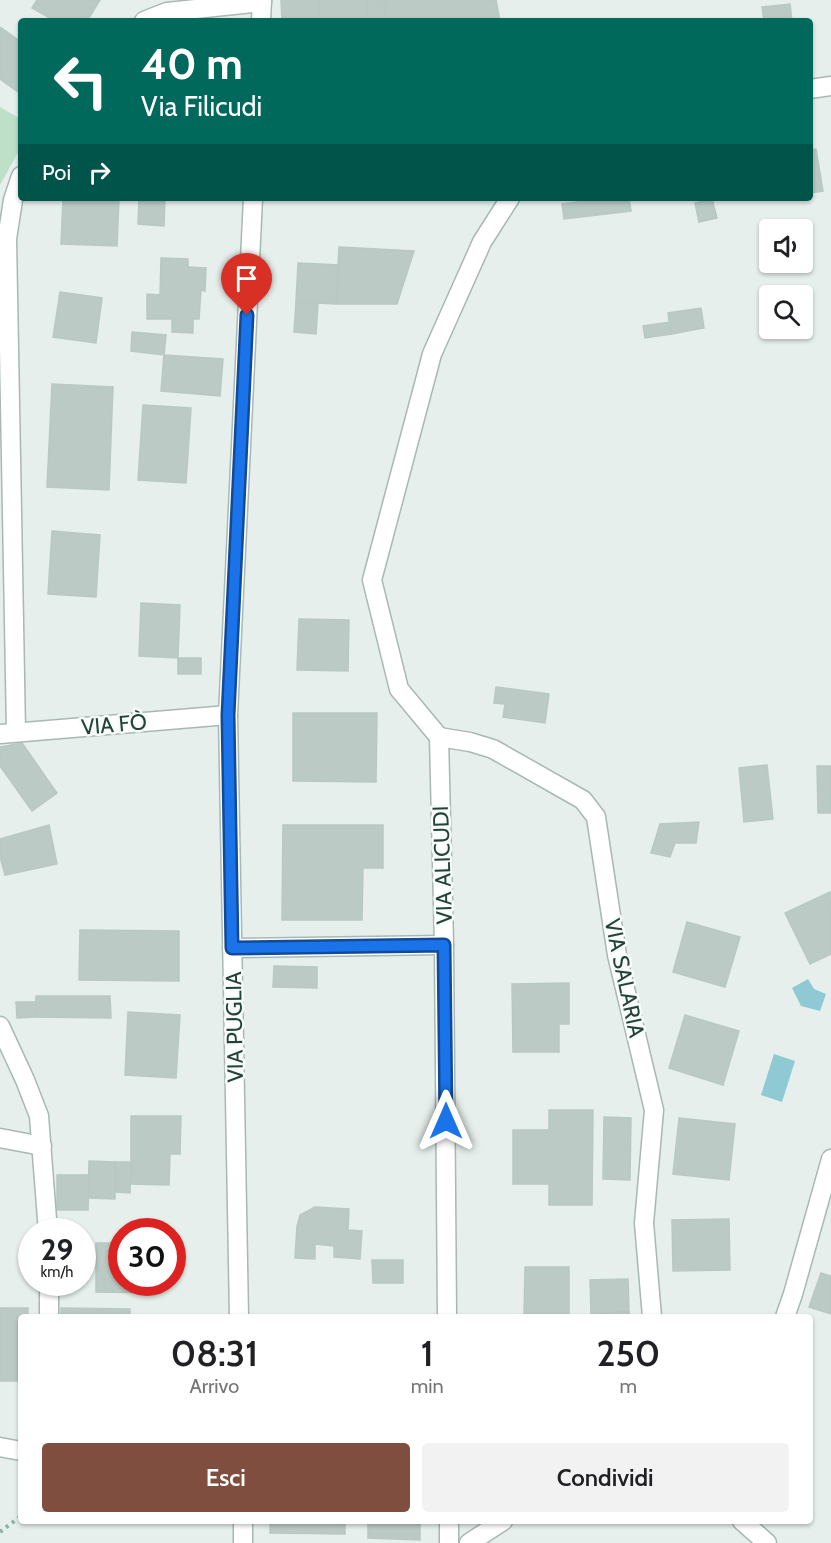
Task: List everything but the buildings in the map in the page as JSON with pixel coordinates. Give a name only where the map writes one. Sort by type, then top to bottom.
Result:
[{"type":"street","points":[[152,18],[167,12],[262,1],[261,18]]},
{"type":"street","points":[[813,89],[831,86]]},
{"type":"street","points":[[8,733],[7,239],[13,200],[18,185]]},
{"type":"street","name":"VIA PUGLIA","points":[[239,1314],[228,715],[253,201]]},
{"type":"street","points":[[439,737],[399,689],[372,580],[432,354],[482,242],[508,201]]},
{"type":"street","name":"VIA FÒ","points":[[8,733],[228,715]]},
{"type":"street","name":"VIA ALICUDI","points":[[439,737],[444,945],[447,1314]]},
{"type":"street","name":"VIA SALARIA","points":[[439,737],[470,742],[493,749],[583,800],[596,817],[617,955],[654,1110],[644,1223],[652,1314]]},
{"type":"street","points":[[232,948],[444,945]]},
{"type":"street","points":[[0,1026],[39,1116],[47,1218]]},
{"type":"street","points":[[0,1138],[42,1146]]},
{"type":"street","points":[[786,1314],[831,1159]]},
{"type":"street","points":[[49,1296],[49,1314]]},
{"type":"street","points":[[0,1447],[18,1450]]},
{"type":"street","points":[[243,1524],[243,1543]]},
{"type":"street","points":[[449,1524],[449,1543]]},
{"type":"street","points":[[469,1543],[498,1524]]},
{"type":"street","points":[[745,1524],[766,1543]]},
{"type":"path","points":[[0,1532],[18,1518]]},
{"type":"green space","points":[[0,107],[18,117],[18,152],[0,185]]},
{"type":"water","points":[[808,979],[814,989],[826,994],[820,1011],[801,1006],[792,988]]},
{"type":"water","points":[[774,1054],[795,1061],[782,1102],[761,1095]]},
{"type":"route","points":[[247,315],[228,715],[232,948],[444,945],[446,1121]]}]
